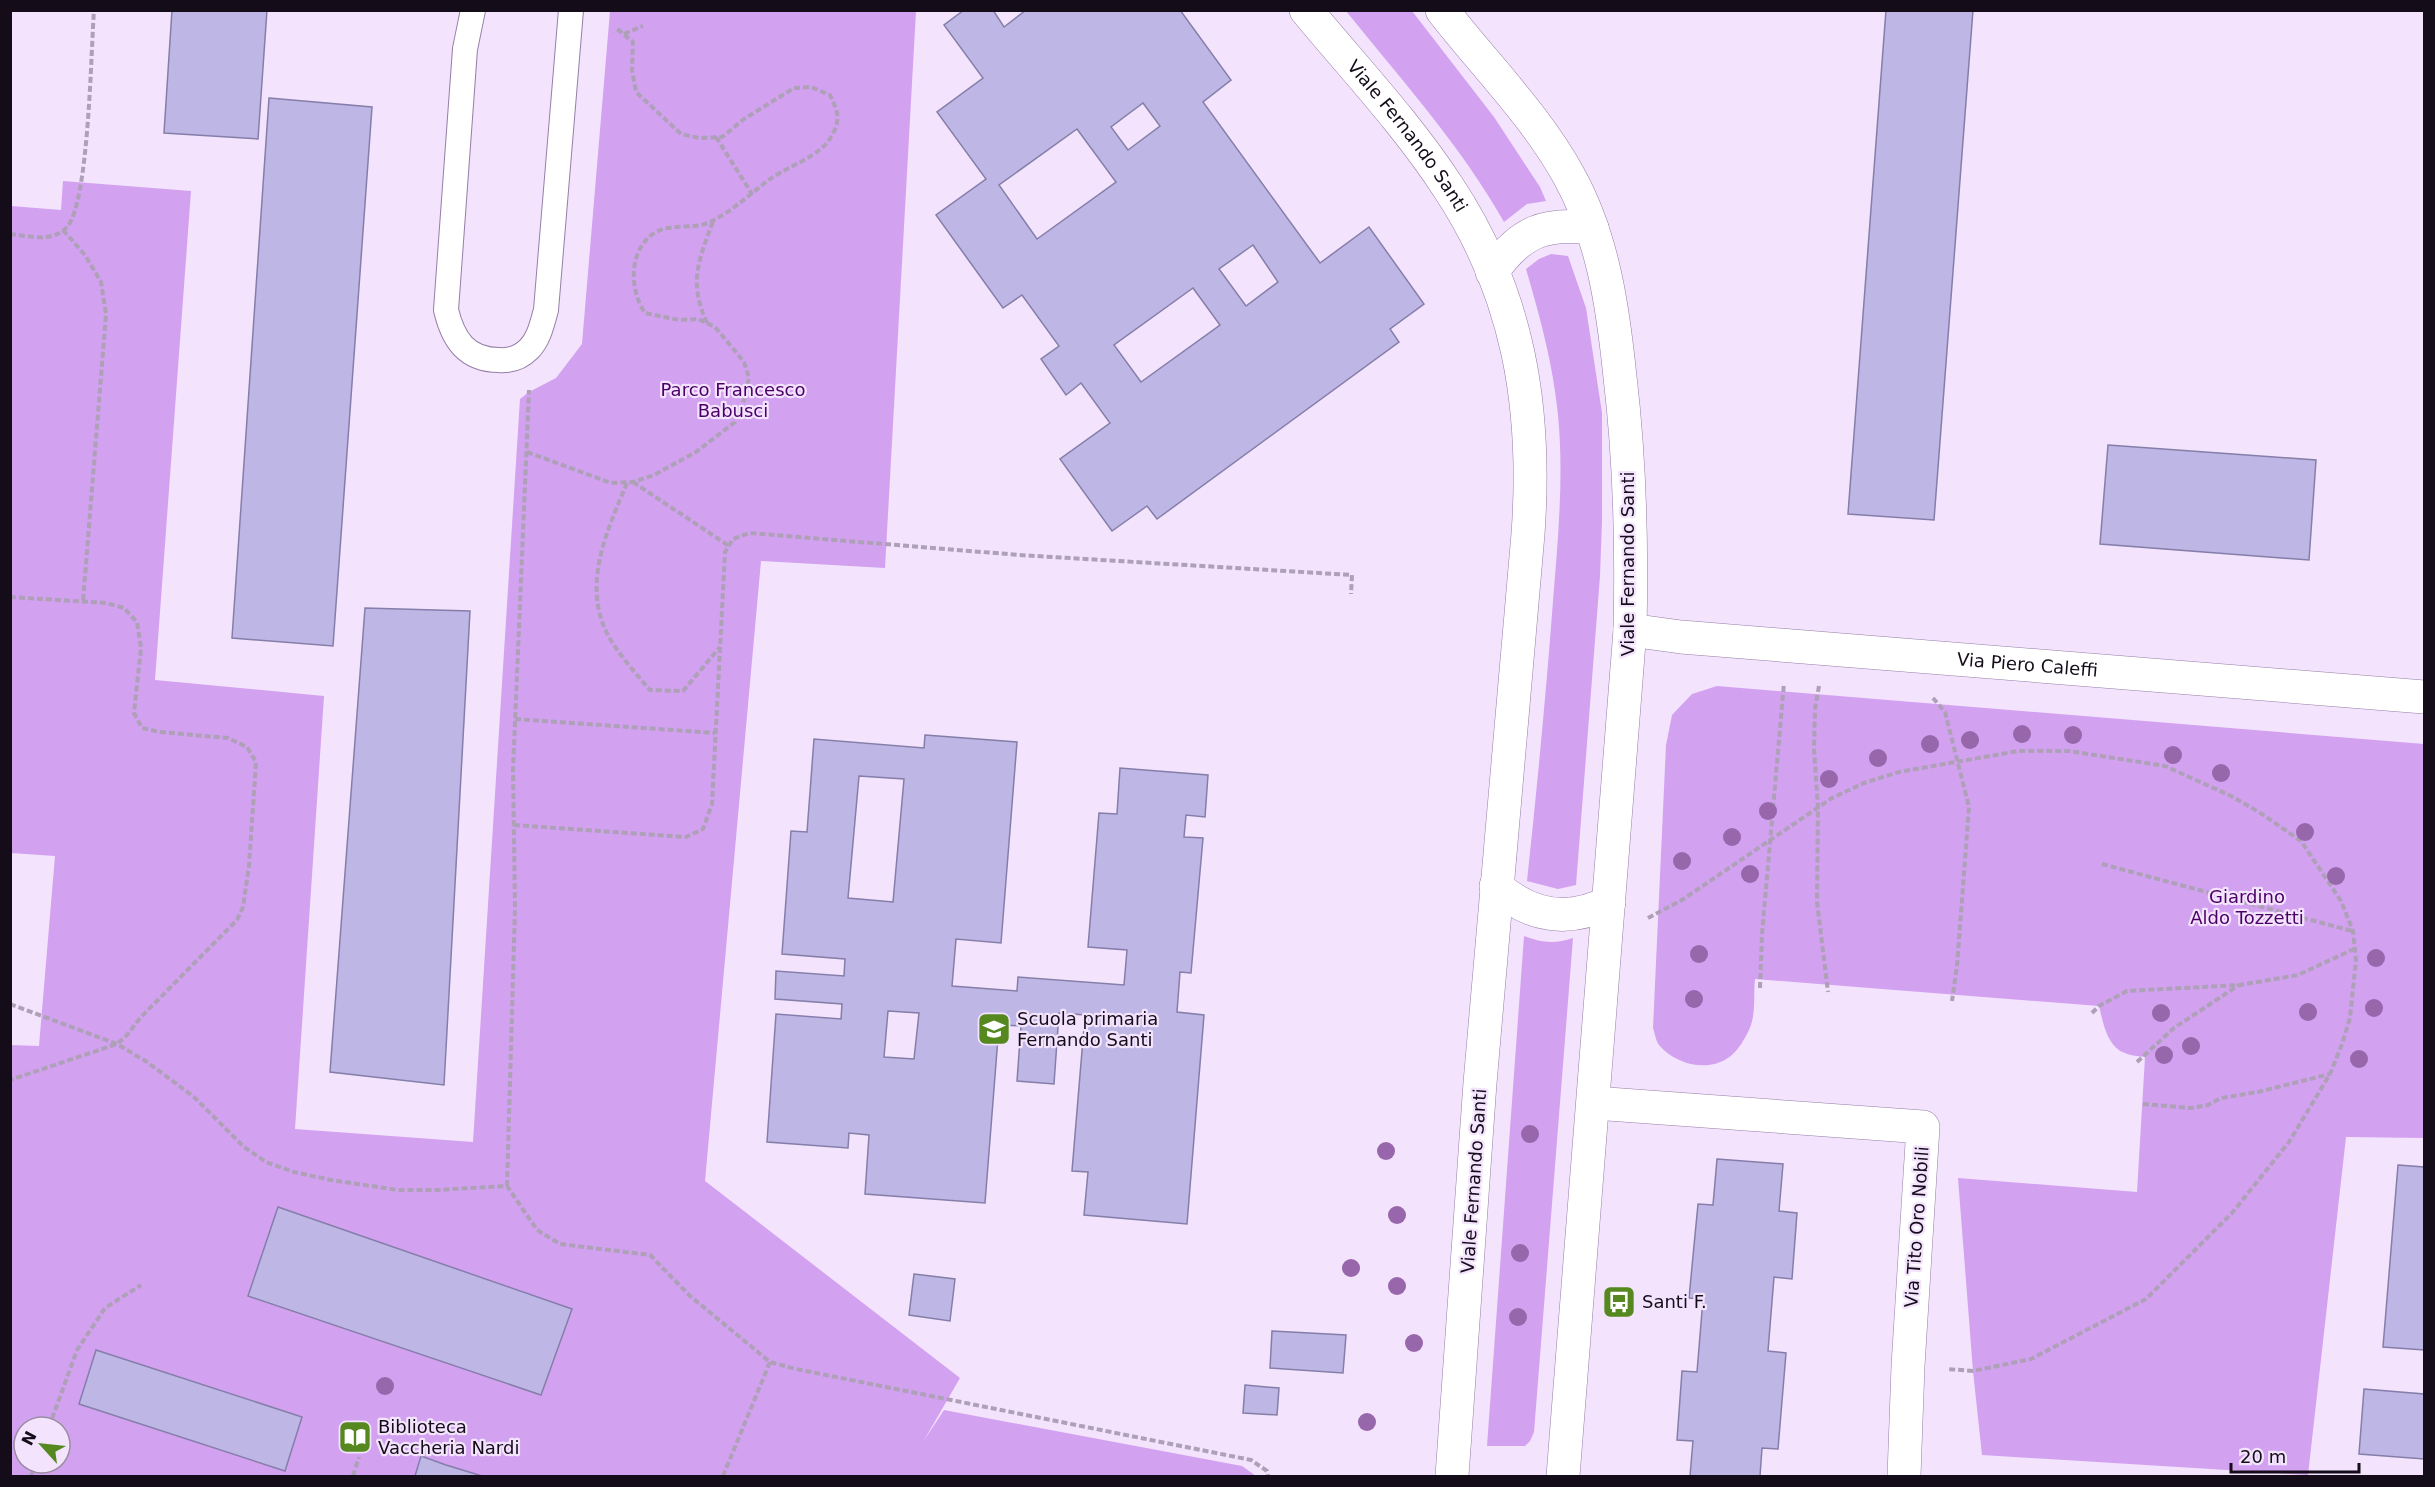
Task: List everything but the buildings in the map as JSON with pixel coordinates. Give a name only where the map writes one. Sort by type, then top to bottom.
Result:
[{"type":"street","name":"Viale Fernando Santi","points":[[1306,10],[1425,155],[1465,215],[1492,272],[1516,341],[1529,422],[1531,466],[1528,534],[1496,886],[1452,1476]]},
{"type":"street","name":"Viale Fernando Santi","points":[[1442,10],[1551,147],[1577,191],[1592,228],[1614,319],[1625,420],[1631,520],[1630,630],[1563,1476]]},
{"type":"street","points":[[1492,272],[1504,254],[1529,234],[1553,227],[1592,228]]},
{"type":"street","name":"Via Piero Caleffi","points":[[1630,630],[1681,637],[2424,697]]},
{"type":"street","points":[[1496,886],[1520,905],[1549,914],[1574,915],[1610,902]]},
{"type":"street","name":"Via Tito Oro Nobili","points":[[1594,1103],[1923,1128],[1908,1366],[1904,1476]]},
{"type":"lane","points":[[473,10],[465,49],[446,310],[451,329],[467,351],[478,357],[504,360],[519,356],[529,349],[538,336],[549,290],[571,10]]},
{"type":"path","points":[[10,234],[51,238],[67,227],[77,204],[86,150],[94,10]]},
{"type":"path","points":[[624,34],[643,26]]},
{"type":"path","points":[[527,452],[611,483],[630,482],[654,475],[696,452],[735,422],[744,400],[749,378],[744,362],[715,327],[707,323],[698,319],[679,320],[645,313],[637,301],[633,284],[635,262],[645,242],[657,231],[705,224],[713,220],[766,182],[825,145],[836,127],[838,113],[830,95],[811,87],[794,88],[744,119],[722,137],[699,138],[681,134],[636,92],[632,70],[633,42],[616,27]]},
{"type":"path","points":[[716,137],[752,194]]},
{"type":"path","points":[[707,323],[697,292],[697,270],[700,253],[713,220]]},
{"type":"path","points":[[63,230],[85,255],[101,282],[106,315],[83,601]]},
{"type":"path","points":[[529,349],[527,452],[515,719],[515,908],[507,1186],[537,1230],[560,1244],[650,1255],[690,1296],[770,1362],[808,1372],[1251,1460],[1267,1471],[1268,1476]]},
{"type":"path","points":[[630,482],[729,546]]},
{"type":"path","points":[[630,482],[599,556],[596,584],[598,609],[611,640],[650,690],[683,691],[720,647]]},
{"type":"path","points":[[514,825],[686,837],[703,829],[712,804],[725,552],[733,539],[749,533],[1019,555],[1352,575],[1351,594]]},
{"type":"path","points":[[10,597],[106,603],[124,608],[137,622],[141,648],[134,713],[142,728],[228,738],[247,747],[256,762],[243,907],[237,920],[117,1044],[10,1080]]},
{"type":"path","points":[[1760,988],[1762,934],[1784,682]]},
{"type":"path","points":[[1819,686],[1815,709],[1814,749],[1818,807],[1816,902],[1828,992]]},
{"type":"path","points":[[1930,694],[1945,712],[1969,807],[1957,966],[1952,1001]]},
{"type":"path","points":[[515,719],[716,733]]},
{"type":"path","points":[[1648,918],[1682,900],[1832,798],[1864,783],[1899,772],[2018,751],[2069,751],[2165,766],[2231,796],[2301,841],[2341,901],[2352,931],[2356,960],[2350,1018],[2330,1074],[2289,1143],[2239,1204],[2146,1299],[2031,1359],[1973,1371],[1908,1366]]},
{"type":"path","points":[[2102,864],[2352,931]]},
{"type":"path","points":[[2092,1013],[2099,1006],[2127,991],[2240,985],[2298,975],[2354,949]]},
{"type":"path","points":[[2137,1062],[2174,1028],[2240,985]]},
{"type":"path","points":[[10,1004],[117,1044],[147,1062],[194,1097],[244,1147],[266,1162],[294,1172],[331,1180],[398,1190],[507,1186]]},
{"type":"path","points":[[2143,1104],[2191,1108],[2208,1105],[2221,1098],[2258,1092],[2330,1074]]},
{"type":"path","points":[[53,1415],[77,1350],[105,1308],[141,1285]]},
{"type":"path","points":[[723,1476],[770,1362]]},
{"type":"path","points":[[353,1476],[360,1457]]},
{"type":"green space","name":"Parco Francesco Babusci","points":[[610,11],[916,11],[885,568],[761,561],[705,1181],[960,1378],[923,1442],[944,1410],[1242,1466],[1256,1476],[11,1476],[10,1045],[39,1046],[55,856],[11,853],[11,206],[61,210],[63,181],[191,191],[155,680],[324,696],[295,1129],[473,1142],[520,399],[556,378],[582,344]]},
{"type":"green space","points":[[1346,11],[1412,11],[1494,117],[1540,187],[1546,201],[1527,204],[1504,222],[1450,140]]},
{"type":"green space","points":[[1551,254],[1568,256],[1586,308],[1602,413],[1600,576],[1576,885],[1558,889],[1527,881],[1558,531],[1560,438],[1553,377],[1526,269],[1539,259]]},
{"type":"green space","name":"Giardino Aldo Tozzetti","points":[[1717,686],[2424,744],[2424,1138],[2346,1137],[2308,1475],[1982,1455],[1958,1178],[2137,1192],[2145,1057],[2127,1054],[2114,1045],[2107,1033],[2099,1006],[1755,979],[1750,1027],[1738,1049],[1725,1060],[1716,1064],[1695,1065],[1675,1058],[1659,1045],[1653,1028],[1666,745],[1672,715],[1692,694]]},
{"type":"green space","points":[[1524,936],[1548,942],[1573,938],[1534,1432],[1525,1446],[1487,1446]]},
{"type":"place","name":"Scuola primaria Fernando Santi","points":[[994,1029]]},
{"type":"place","name":"Santi F.","points":[[1619,1302]]},
{"type":"place","name":"Biblioteca Vaccheria Nardi","points":[[355,1437]]}]
